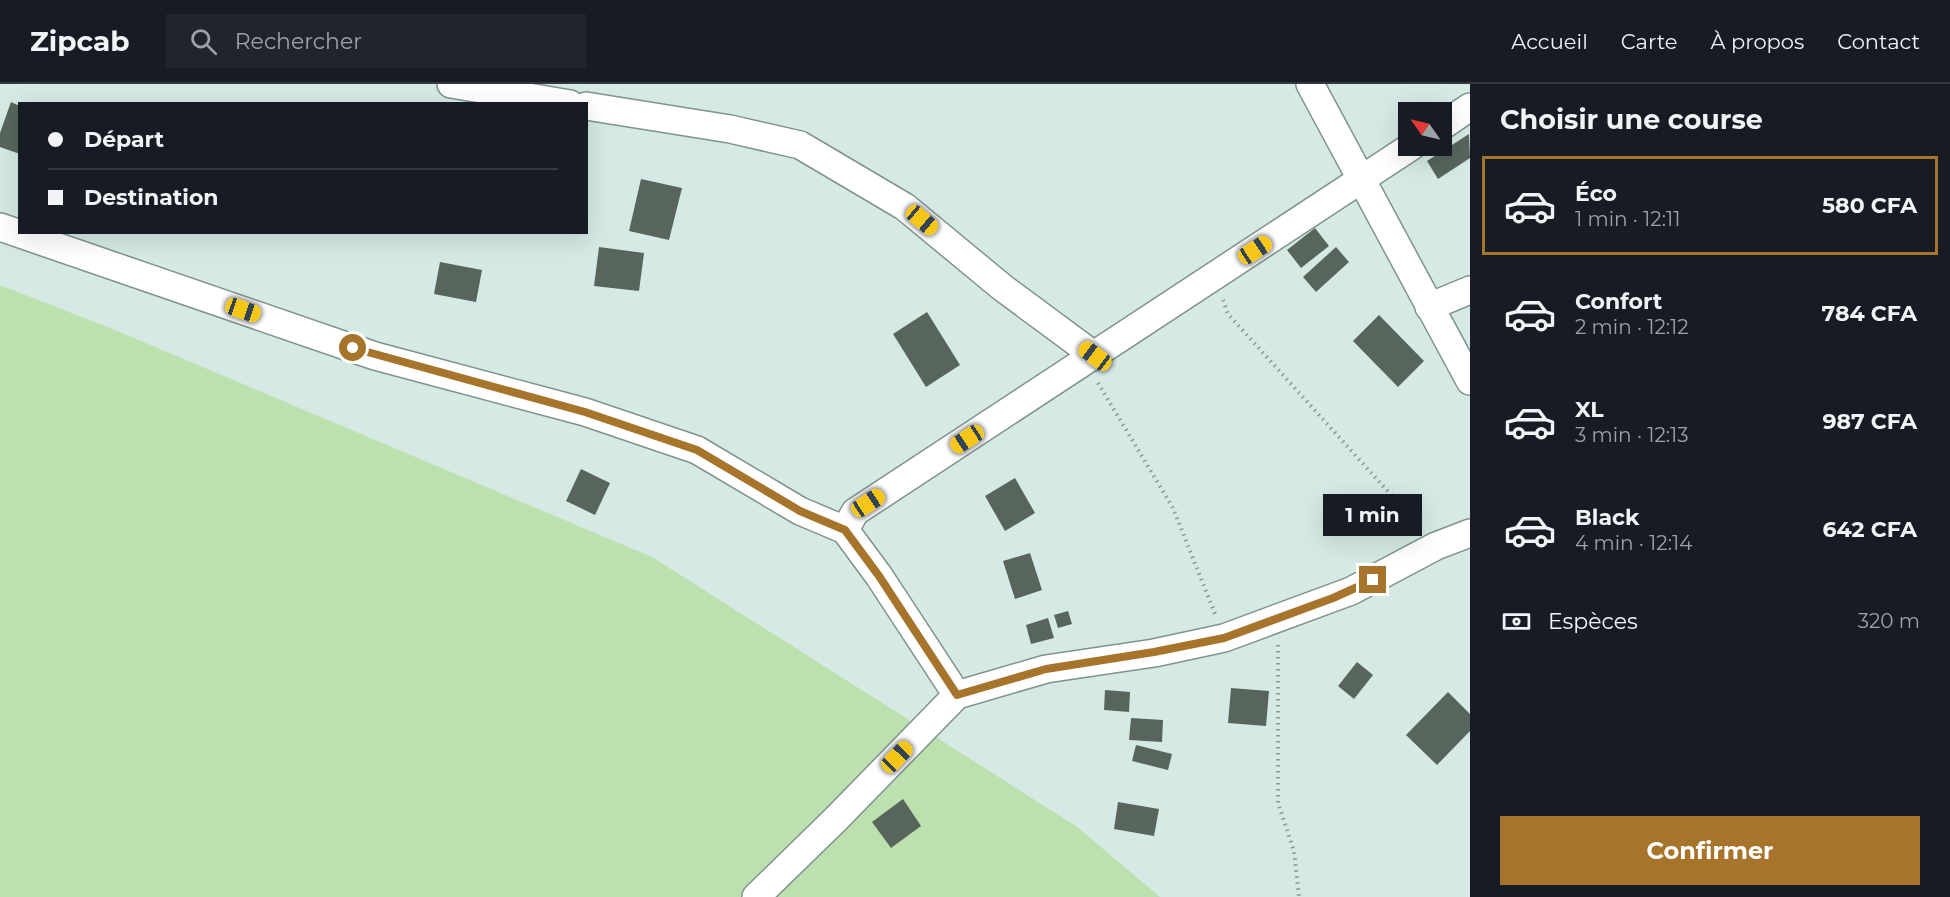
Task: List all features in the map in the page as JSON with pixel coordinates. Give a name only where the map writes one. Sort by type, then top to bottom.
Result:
[{"type":"street","points":[[451,84],[558,102]]},
{"type":"street","points":[[1310,84],[1363,178],[1470,381]]},
{"type":"street","points":[[588,106],[730,129],[800,145],[905,207],[1090,359]]},
{"type":"street","points":[[1452,119],[1470,107]]},
{"type":"street","points":[[845,530],[855,512],[1398,155]]},
{"type":"street","points":[[0,227],[18,233]]},
{"type":"street","points":[[20,234],[375,356],[585,412],[697,450],[800,511],[845,530],[879,576],[957,695]]},
{"type":"street","points":[[1429,307],[1470,290]]},
{"type":"street","points":[[756,897],[957,695],[1046,669],[1224,638],[1352,591],[1436,546],[1470,533]]},
{"type":"path","points":[[1219,273],[1220,291],[1228,314],[1436,546]]},
{"type":"path","points":[[1090,359],[1173,508],[1224,638]]},
{"type":"path","points":[[1277,620],[1278,803],[1294,851],[1299,897]]},
{"type":"green space","points":[[0,285],[115,330],[652,557],[1076,826],[1160,897],[0,897]]},
{"type":"building","points":[[11,102],[18,105],[18,153],[0,147],[0,133]]},
{"type":"building","points":[[1469,134],[1470,158],[1438,179],[1427,161],[1435,156],[1452,156],[1452,145]]},
{"type":"building","points":[[641,179],[682,188],[669,240],[629,231]]},
{"type":"building","points":[[1315,228],[1329,246],[1301,268],[1287,250]]},
{"type":"building","points":[[599,247],[644,253],[639,291],[594,286]]},
{"type":"building","points":[[1336,247],[1349,262],[1316,292],[1303,277]]},
{"type":"building","points":[[440,262],[482,270],[476,302],[434,294]]},
{"type":"building","points":[[927,312],[960,365],[926,387],[893,334]]},
{"type":"building","points":[[1379,315],[1424,361],[1398,387],[1353,341]]},
{"type":"building","points":[[581,469],[610,483],[595,515],[566,501]]},
{"type":"building","points":[[1015,478],[1035,513],[1005,531],[985,496]]},
{"type":"building","points":[[1030,553],[1042,590],[1015,599],[1003,561]]},
{"type":"building","points":[[1068,611],[1072,624],[1058,628],[1054,615]]},
{"type":"building","points":[[1048,618],[1054,638],[1031,644],[1026,625]]},
{"type":"building","points":[[1357,662],[1373,675],[1354,699],[1338,686]]},
{"type":"building","points":[[1231,688],[1269,691],[1266,726],[1228,723]]},
{"type":"building","points":[[1105,690],[1130,692],[1129,712],[1104,710]]},
{"type":"building","points":[[1448,692],[1470,714],[1470,731],[1437,765],[1406,735]]},
{"type":"building","points":[[1131,718],[1163,720],[1162,742],[1129,740]]},
{"type":"building","points":[[1136,745],[1172,754],[1168,770],[1132,761]]},
{"type":"building","points":[[903,799],[921,826],[891,848],[872,822]]},
{"type":"building","points":[[1118,802],[1159,809],[1154,836],[1114,829]]},
{"type":"route","points":[[353,348],[375,356],[585,412],[697,450],[800,511],[845,530],[879,576],[957,695],[1046,669],[1224,638],[1352,591],[1373,580]]}]
